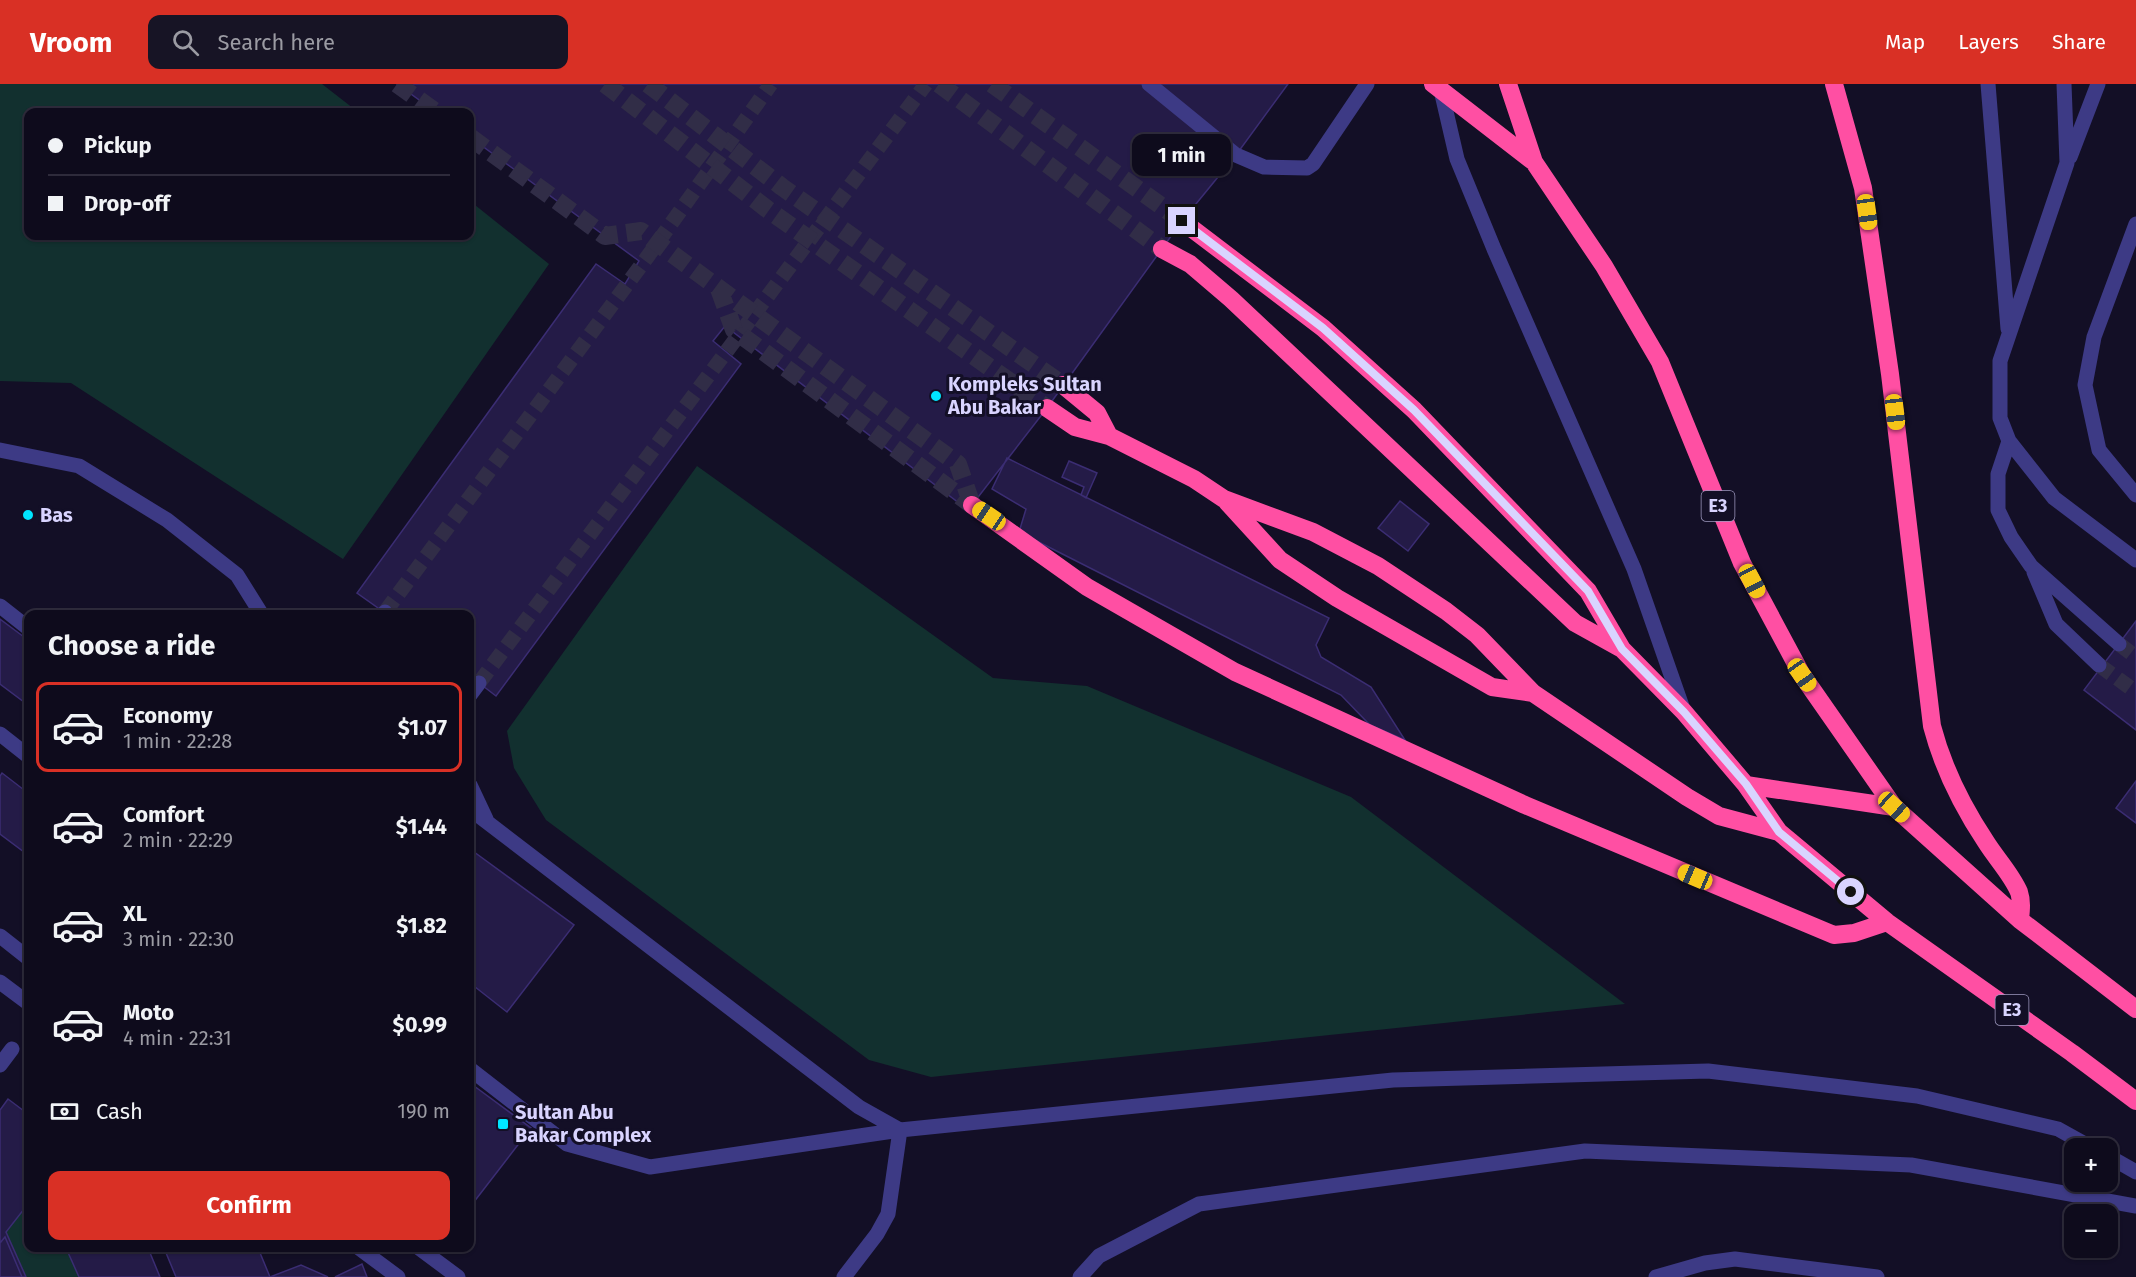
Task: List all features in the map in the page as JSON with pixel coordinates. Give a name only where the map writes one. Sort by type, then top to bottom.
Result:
[{"type":"highway","points":[[1508,84],[1534,162]]},
{"type":"highway","points":[[1834,84],[1852,144],[1865,200],[1890,374],[1932,726],[1945,768],[1961,800],[1997,861],[2015,884],[2021,899],[2020,920]]},
{"type":"highway","name":"E3","points":[[1437,87],[1534,162],[1604,266],[1660,362],[1742,563],[1802,675],[1894,807],[2020,920],[2136,1009]]},
{"type":"highway","name":"E3","points":[[1182,221],[1323,328],[1414,410],[1588,591],[1622,649],[1684,712],[1746,784],[1779,832],[1887,921],[2073,1053],[2136,1101]]},
{"type":"highway","points":[[1162,249],[1190,264],[1232,299],[1575,623],[1622,649]]},
{"type":"highway","points":[[1063,386],[1097,413],[1109,436]]},
{"type":"highway","points":[[1047,408],[1075,427],[1109,436],[1194,479],[1224,499],[1313,532],[1378,566],[1446,610],[1469,629],[1533,693],[1687,797],[1719,816],[1779,832]]},
{"type":"highway","points":[[1224,499],[1280,560],[1337,598],[1492,687],[1533,693]]},
{"type":"highway","points":[[972,505],[1087,587],[1235,672],[1525,805],[1834,935],[1854,933],[1887,921]]},
{"type":"highway","points":[[1746,784],[1894,807]]},
{"type":"lane","points":[[1149,84],[1236,155],[1264,167],[1307,168],[1313,164],[1367,84]]},
{"type":"lane","points":[[1988,84],[2008,336]]},
{"type":"lane","points":[[2064,84],[2067,163]]},
{"type":"lane","points":[[2098,84],[2067,163],[2000,361],[2000,417],[2008,441],[2054,498],[2136,560]]},
{"type":"lane","points":[[1437,87],[1457,159],[1634,569],[1684,712]]},
{"type":"lane","points":[[2136,224],[2094,337],[2085,385],[2099,450],[2136,495]]},
{"type":"lane","points":[[2008,441],[1998,474],[1998,510],[2011,537],[2031,566],[2056,624],[2099,665]]},
{"type":"lane","points":[[0,450],[78,466],[167,520],[237,576],[259,610]]},
{"type":"lane","points":[[2031,566],[2119,644]]},
{"type":"lane","points":[[0,606],[24,625]]},
{"type":"lane","points":[[0,734],[24,753]]},
{"type":"lane","points":[[474,794],[487,822]]},
{"type":"lane","points":[[474,812],[859,1107],[900,1130]]},
{"type":"lane","points":[[0,936],[24,955]]},
{"type":"lane","points":[[0,982],[24,1000]]},
{"type":"lane","points":[[0,1065],[12,1049]]},
{"type":"lane","points":[[474,1072],[567,1144],[650,1167],[900,1130],[1393,1080],[1708,1071],[1917,1096],[2058,1129],[2074,1138]]},
{"type":"lane","points":[[844,1277],[877,1234],[888,1214],[900,1130]]},
{"type":"lane","points":[[1080,1277],[1099,1256],[1199,1204],[1585,1151],[1911,1165],[2136,1206]]},
{"type":"lane","points":[[2118,1162],[2136,1172]]},
{"type":"lane","points":[[364,1252],[398,1277]]},
{"type":"lane","points":[[424,1252],[458,1277]]},
{"type":"lane","points":[[1656,1277],[1705,1263],[1735,1259],[1877,1277]]},
{"type":"green space","points":[[0,84],[322,84],[353,108],[24,108],[24,240],[474,240],[474,204],[549,264],[343,559],[71,383],[0,381]]},
{"type":"green space","points":[[697,466],[993,678],[1087,686],[1351,797],[1625,1004],[931,1077],[869,1060],[546,820],[514,768],[507,731]]},
{"type":"green space","points":[[24,1209],[24,1252],[68,1252],[79,1277],[26,1277],[6,1232]]},
{"type":"building","name":"Kompleks Sultan Abu Bakar","points":[[397,84],[1288,84],[1236,155],[1182,221],[1047,408],[967,509],[725,326],[713,341],[741,364],[496,696],[474,679],[474,610],[381,610],[357,593],[596,264],[625,284],[639,261],[474,140],[474,108],[430,108]]},
{"type":"building","points":[[1007,458],[1329,618],[1316,645],[1321,657],[1371,687],[1405,740],[1370,725],[1341,695],[1019,532],[1026,509],[992,489]]},
{"type":"building","points":[[1069,461],[1097,473],[1086,498],[1081,495],[1084,487],[1062,477]]},
{"type":"building","points":[[1400,501],[1429,524],[1408,551],[1378,528]]},
{"type":"building","points":[[0,619],[24,637],[24,702],[0,684]]},
{"type":"building","points":[[2136,621],[2136,730],[2084,690]]},
{"type":"building","points":[[2,773],[24,790],[24,852],[0,834],[0,776]]},
{"type":"building","points":[[2136,781],[2136,823],[2116,808]]},
{"type":"building","points":[[474,852],[574,925],[507,1012],[474,986]]},
{"type":"building","points":[[474,1086],[531,1128],[474,1202]]},
{"type":"building","points":[[8,1099],[24,1111],[24,1209],[6,1232],[26,1277],[22,1277],[5,1237],[0,1243],[0,1110]]},
{"type":"building","points":[[5,1237],[22,1277],[0,1277],[0,1243]]},
{"type":"building","points":[[68,1252],[150,1252],[160,1277],[79,1277]]},
{"type":"building","points":[[166,1252],[260,1252],[270,1277],[176,1277]]},
{"type":"building","points":[[362,1264],[367,1277],[335,1277]]},
{"type":"building","points":[[301,1265],[328,1277],[270,1277]]},
{"type":"tunnel","points":[[397,84],[430,108]]},
{"type":"tunnel","points":[[605,84],[767,209],[1047,408]]},
{"type":"tunnel","points":[[648,84],[782,187],[1063,385]]},
{"type":"tunnel","points":[[386,610],[648,256],[771,84]]},
{"type":"tunnel","points":[[479,683],[926,84]]},
{"type":"tunnel","points":[[939,84],[1162,249]]},
{"type":"tunnel","points":[[992,84],[1182,221]]},
{"type":"tunnel","points":[[474,140],[605,236],[641,231],[958,464],[972,505]]},
{"type":"tunnel","points":[[719,289],[734,330],[972,505]]},
{"type":"tunnel","points":[[2119,644],[2136,657]]},
{"type":"tunnel","points":[[2099,665],[2136,692]]},
{"type":"place","name":"Kompleks Sultan Abu Bakar","points":[[936,396]]},
{"type":"place","name":"Bas","points":[[28,515]]},
{"type":"place","name":"Sultan Abu Bakar Complex","points":[[503,1124]]},
{"type":"route","points":[[1182,221],[1323,328],[1414,410],[1588,591],[1622,649],[1684,712],[1746,784],[1779,832],[1851,892]]}]
